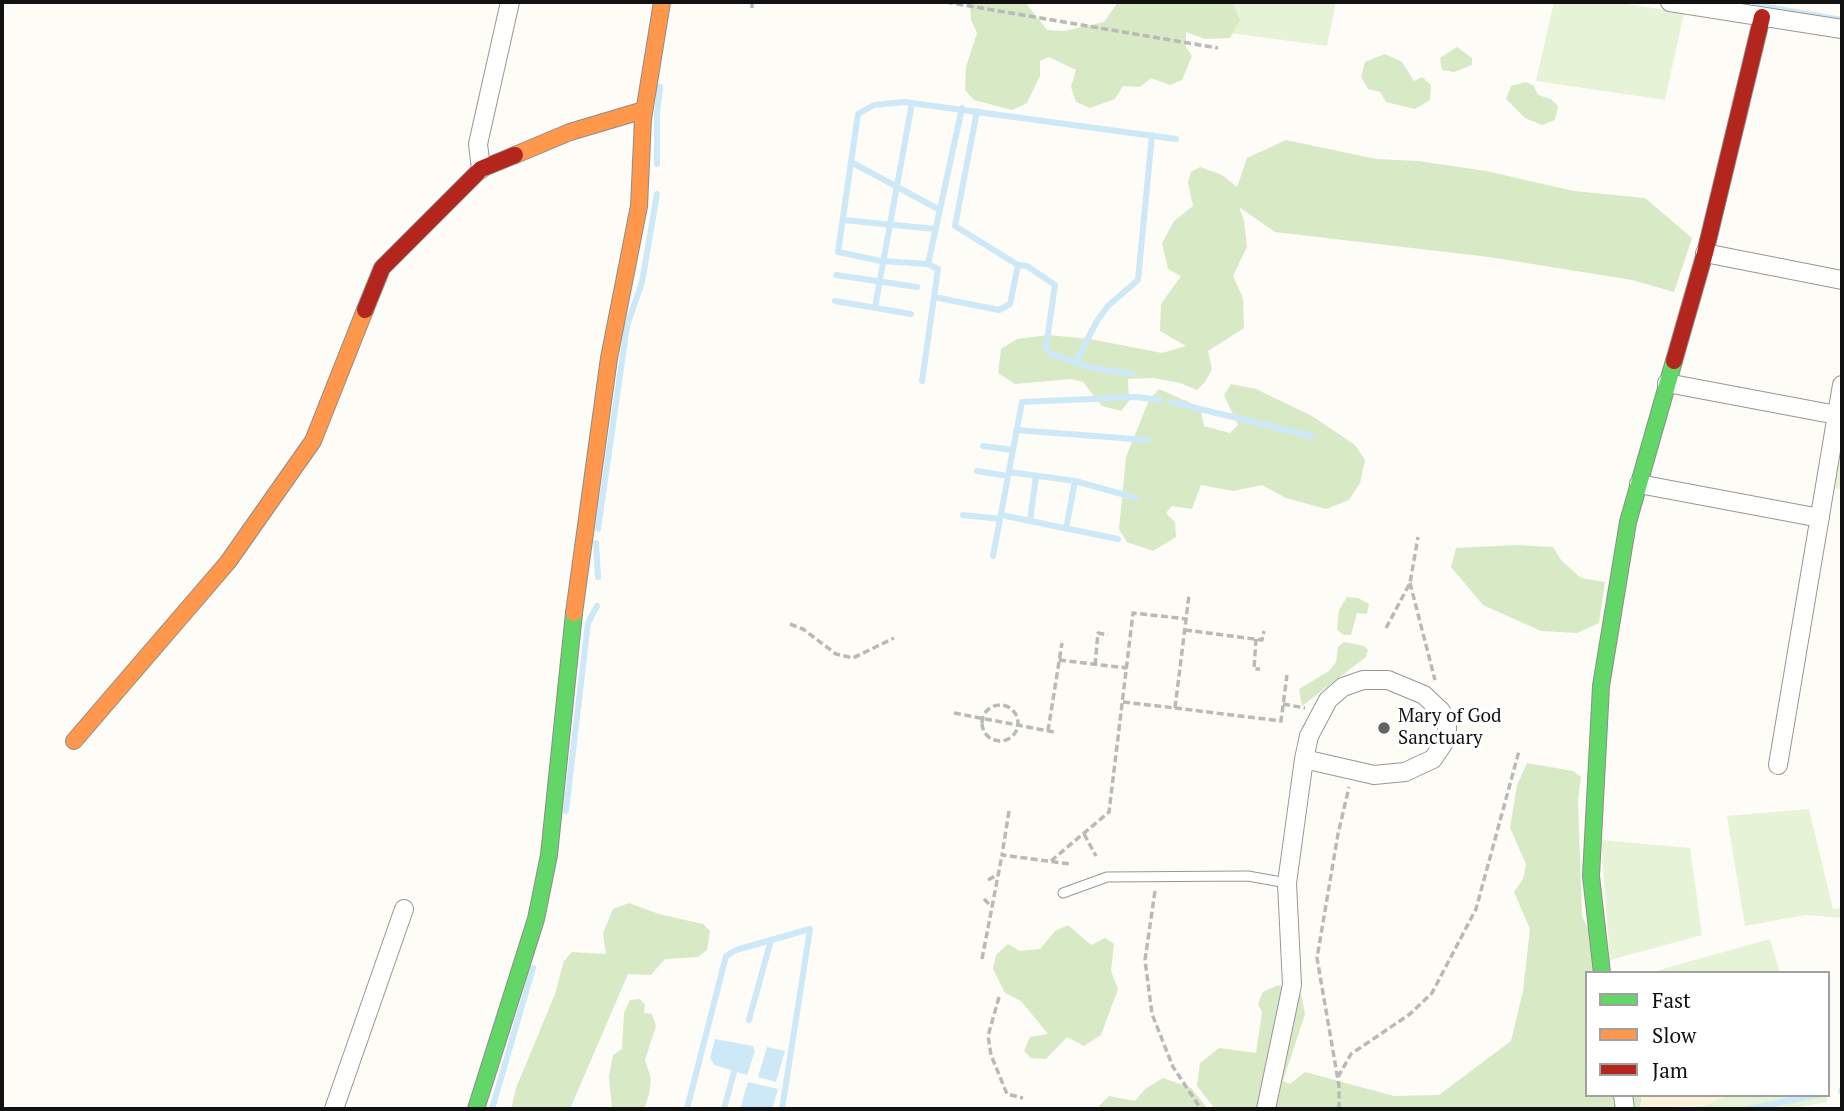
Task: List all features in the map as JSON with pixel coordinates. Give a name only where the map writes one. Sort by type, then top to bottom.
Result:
[{"type":"street","points":[[481,169],[478,144],[510,2]]},
{"type":"street","points":[[476,1109],[536,919],[549,855],[575,608],[607,372],[639,206],[644,110],[662,2]]},
{"type":"street","points":[[1670,2],[1842,29]]},
{"type":"street","points":[[1602,971],[1591,876],[1595,762],[1601,686],[1628,522],[1705,253],[1762,17]]},
{"type":"street","points":[[74,741],[228,562],[313,441],[382,268],[481,169],[570,132],[644,110]]},
{"type":"street","points":[[1705,253],[1842,280]]},
{"type":"street","points":[[1667,383],[1840,415]]},
{"type":"street","points":[[1778,765],[1840,415],[1842,385]]},
{"type":"street","points":[[1639,484],[1820,518]]},
{"type":"street","points":[[1266,1109],[1292,985],[1287,883],[1304,760],[1309,736],[1328,700],[1343,687],[1363,680],[1388,680],[1424,695],[1441,711],[1447,738],[1433,759],[1405,772],[1392,774],[1353,771],[1304,760]]},
{"type":"street","points":[[334,1109],[404,909]]},
{"type":"lane","points":[[1063,893],[1107,877],[1248,876],[1287,883]]},
{"type":"path","points":[[752,2],[752,8]]},
{"type":"path","points":[[946,2],[1218,48]]},
{"type":"path","points":[[1386,628],[1410,583],[1418,537]]},
{"type":"path","points":[[1410,583],[1441,711]]},
{"type":"path","points":[[1175,708],[1189,595]]},
{"type":"path","points":[[1051,861],[1109,812],[1133,613],[1186,619]]},
{"type":"path","points":[[790,624],[803,629],[836,654],[853,659],[894,638]]},
{"type":"path","points":[[1185,630],[1256,639],[1265,639],[1264,631]]},
{"type":"path","points":[[1095,665],[1098,633],[1108,635]]},
{"type":"path","points":[[1256,639],[1254,668],[1260,669]]},
{"type":"path","points":[[1048,731],[1062,643]]},
{"type":"path","points":[[1059,660],[1127,668]]},
{"type":"path","points":[[1123,702],[1281,721],[1287,675]]},
{"type":"path","points":[[1002,705],[1013,711],[1017,726],[1011,737],[996,740],[985,732],[982,718],[991,707],[1002,705]]},
{"type":"path","points":[[954,713],[1054,732]]},
{"type":"path","points":[[1338,1077],[1351,1054],[1410,1014],[1432,993],[1476,909],[1518,751]]},
{"type":"path","points":[[1339,1109],[1338,1077],[1317,958],[1338,834],[1353,771]]},
{"type":"path","points":[[982,959],[1009,811]]},
{"type":"path","points":[[1084,834],[1096,856]]},
{"type":"path","points":[[1002,855],[1070,864]]},
{"type":"path","points":[[988,880],[999,874]]},
{"type":"path","points":[[1156,878],[1145,960],[1153,1014],[1173,1067],[1201,1109]]},
{"type":"path","points":[[984,900],[992,907]]},
{"type":"path","points":[[999,997],[988,1036],[991,1055],[1007,1094],[1023,1098]]},
{"type":"green space","points":[[970,2],[1025,2],[1047,30],[1065,31],[1104,22],[1118,2],[1232,2],[1240,20],[1230,38],[1205,39],[1186,32],[1186,47],[1192,56],[1182,80],[1170,85],[1151,78],[1140,87],[1123,86],[1115,99],[1090,108],[1076,102],[1071,87],[1076,70],[1049,57],[1040,61],[1040,76],[1027,103],[1012,110],[974,100],[965,90],[966,67],[977,33],[971,20]]},
{"type":"green space","points":[[1122,2],[1336,2],[1327,46],[1215,31]]},
{"type":"green space","points":[[1554,2],[1615,2],[1684,13],[1665,100],[1536,81]]},
{"type":"green space","points":[[1457,47],[1472,58],[1472,65],[1454,72],[1442,70],[1440,58]]},
{"type":"green space","points":[[1385,54],[1402,62],[1414,81],[1422,77],[1431,85],[1430,100],[1415,109],[1386,102],[1380,92],[1368,89],[1361,77],[1365,62]]},
{"type":"green space","points":[[1526,82],[1534,86],[1538,95],[1551,99],[1558,106],[1555,120],[1542,125],[1525,118],[1506,99],[1511,86]]},
{"type":"green space","points":[[1286,140],[1376,159],[1418,161],[1486,171],[1574,191],[1645,198],[1692,238],[1674,292],[1632,280],[1489,257],[1275,232],[1239,207],[1244,220],[1247,247],[1233,276],[1243,298],[1244,328],[1208,351],[1212,369],[1197,390],[1180,383],[1153,378],[1128,379],[1129,401],[1121,411],[1102,406],[1083,382],[1071,379],[1015,384],[998,373],[1001,349],[1017,339],[1048,335],[1090,339],[1162,353],[1186,346],[1160,331],[1161,304],[1181,276],[1168,269],[1162,243],[1174,221],[1193,206],[1188,182],[1191,172],[1200,167],[1222,175],[1237,187],[1247,158]]},
{"type":"green space","points":[[1231,384],[1256,389],[1312,416],[1355,445],[1365,460],[1360,483],[1349,500],[1326,509],[1286,498],[1262,485],[1233,491],[1201,485],[1192,509],[1172,506],[1166,513],[1175,522],[1176,537],[1153,551],[1127,542],[1119,529],[1126,457],[1149,400],[1159,389],[1200,407],[1204,426],[1230,433],[1238,425],[1224,395]]},
{"type":"green space","points":[[1842,426],[1842,489],[1830,488]]},
{"type":"green space","points":[[1517,545],[1553,547],[1561,560],[1581,578],[1605,582],[1599,623],[1577,633],[1541,631],[1483,605],[1451,567],[1456,548]]},
{"type":"green space","points":[[1347,597],[1358,598],[1369,604],[1367,614],[1357,613],[1351,635],[1344,635],[1337,630],[1339,610]]},
{"type":"green space","points":[[1344,642],[1364,646],[1368,650],[1366,657],[1302,706],[1299,689],[1329,671],[1336,662],[1338,647]]},
{"type":"green space","points":[[1527,763],[1573,771],[1581,777],[1578,800],[1582,916],[1589,930],[1598,971],[1585,971],[1585,1097],[1642,1097],[1640,1109],[1288,1109],[1288,1106],[1284,1109],[1215,1109],[1197,1086],[1200,1063],[1219,1048],[1256,1053],[1262,1012],[1258,1004],[1263,992],[1278,985],[1301,994],[1305,1014],[1283,1081],[1290,1084],[1305,1072],[1394,1096],[1439,1095],[1511,1041],[1523,991],[1530,929],[1514,892],[1523,879],[1526,864],[1510,828],[1517,785]]},
{"type":"green space","points":[[1809,809],[1833,909],[1842,908],[1842,918],[1805,915],[1745,926],[1727,816]]},
{"type":"green space","points":[[1601,840],[1690,848],[1702,935],[1610,960]]},
{"type":"green space","points":[[629,903],[659,914],[703,924],[710,931],[707,950],[698,957],[665,959],[651,975],[628,974],[570,1109],[511,1109],[516,1088],[555,994],[564,961],[572,952],[606,954],[603,933],[613,909]]},
{"type":"green space","points":[[1068,925],[1091,945],[1105,938],[1114,944],[1111,971],[1118,989],[1101,1035],[1084,1046],[1067,1037],[1046,1059],[1031,1058],[1024,1051],[1030,1037],[1048,1034],[1021,1001],[1005,993],[993,969],[996,955],[1008,944],[1020,951],[1040,949],[1055,931]]},
{"type":"green space","points":[[1770,939],[1779,971],[1656,971]]},
{"type":"green space","points":[[640,999],[645,1005],[644,1013],[652,1014],[656,1026],[645,1060],[651,1079],[649,1095],[644,1109],[612,1109],[609,1077],[613,1055],[622,1049],[624,1013],[630,1000]]},
{"type":"green space","points":[[1163,1078],[1191,1088],[1208,1109],[1096,1109],[1109,1096],[1135,1101],[1145,1089]]},
{"type":"green space","points":[[1724,1097],[1827,1097],[1827,1102],[1787,1109],[1677,1109],[1706,1105]]},
{"type":"sand","points":[[1642,1097],[1724,1097],[1706,1105],[1640,1109]]},
{"type":"water","points":[[715,1039],[753,1046],[755,1051],[747,1075],[714,1065],[710,1058]]},
{"type":"water","points":[[767,1047],[785,1051],[776,1082],[758,1077]]},
{"type":"water","points":[[748,1082],[778,1089],[772,1109],[740,1109]]},
{"type":"waterway","points":[[1728,2],[1739,3]]},
{"type":"waterway","points":[[1755,5],[1842,20]]},
{"type":"waterway","points":[[657,164],[660,87]]},
{"type":"waterway","points":[[922,381],[938,269],[928,264],[881,261],[838,252],[858,114],[874,105],[904,102],[1176,139]]},
{"type":"waterway","points":[[875,307],[912,103]]},
{"type":"waterway","points":[[928,264],[962,108]]},
{"type":"waterway","points":[[977,111],[955,226],[1018,265]]},
{"type":"waterway","points":[[1075,363],[1108,306],[1138,280],[1152,135]]},
{"type":"waterway","points":[[851,162],[940,210]]},
{"type":"waterway","points":[[598,529],[627,326],[642,282],[657,194]]},
{"type":"waterway","points":[[843,220],[936,229]]},
{"type":"waterway","points":[[934,297],[999,310],[1010,304],[1018,265],[1027,266],[1055,285],[1046,347],[1051,354],[1092,368],[1132,374]]},
{"type":"waterway","points":[[836,275],[917,287]]},
{"type":"waterway","points":[[835,301],[911,314]]},
{"type":"waterway","points":[[993,556],[1022,402],[1136,397],[1160,400]]},
{"type":"waterway","points":[[1171,402],[1311,436]]},
{"type":"waterway","points":[[1016,430],[1147,440]]},
{"type":"waterway","points":[[983,446],[1013,450]]},
{"type":"waterway","points":[[977,471],[1008,476]]},
{"type":"waterway","points":[[1009,472],[1075,481],[1136,498]]},
{"type":"waterway","points":[[1030,521],[1036,476]]},
{"type":"waterway","points":[[1066,529],[1075,481]]},
{"type":"waterway","points":[[963,515],[1000,519]]},
{"type":"waterway","points":[[1001,515],[1118,539]]},
{"type":"waterway","points":[[596,543],[598,577]]},
{"type":"waterway","points":[[566,811],[588,623],[597,606]]},
{"type":"waterway","points":[[687,1109],[726,956],[736,950],[810,929],[782,1109]]},
{"type":"waterway","points":[[749,1020],[771,940]]},
{"type":"waterway","points":[[492,1109],[533,968]]},
{"type":"waterway","points":[[724,1109],[734,1072]]},
{"type":"waterway","points":[[1748,1109],[1807,1097]]},
{"type":"traffic: fast","points":[[1602,971],[1591,876],[1601,686],[1628,522],[1674,361]]},
{"type":"traffic: fast","points":[[476,1109],[536,919],[549,855],[574,613]]},
{"type":"traffic: slow","points":[[574,613],[609,358],[639,206],[643,119],[662,2]]},
{"type":"traffic: slow","points":[[515,155],[570,132],[644,110]]},
{"type":"traffic: slow","points":[[74,741],[228,562],[313,441],[365,310]]},
{"type":"traffic: jam","points":[[1674,361],[1705,253],[1762,17]]},
{"type":"traffic: jam","points":[[365,310],[382,268],[481,169],[515,155]]},
{"type":"place","name":"Mary of God Sanctuary","points":[[1384,728]]}]
